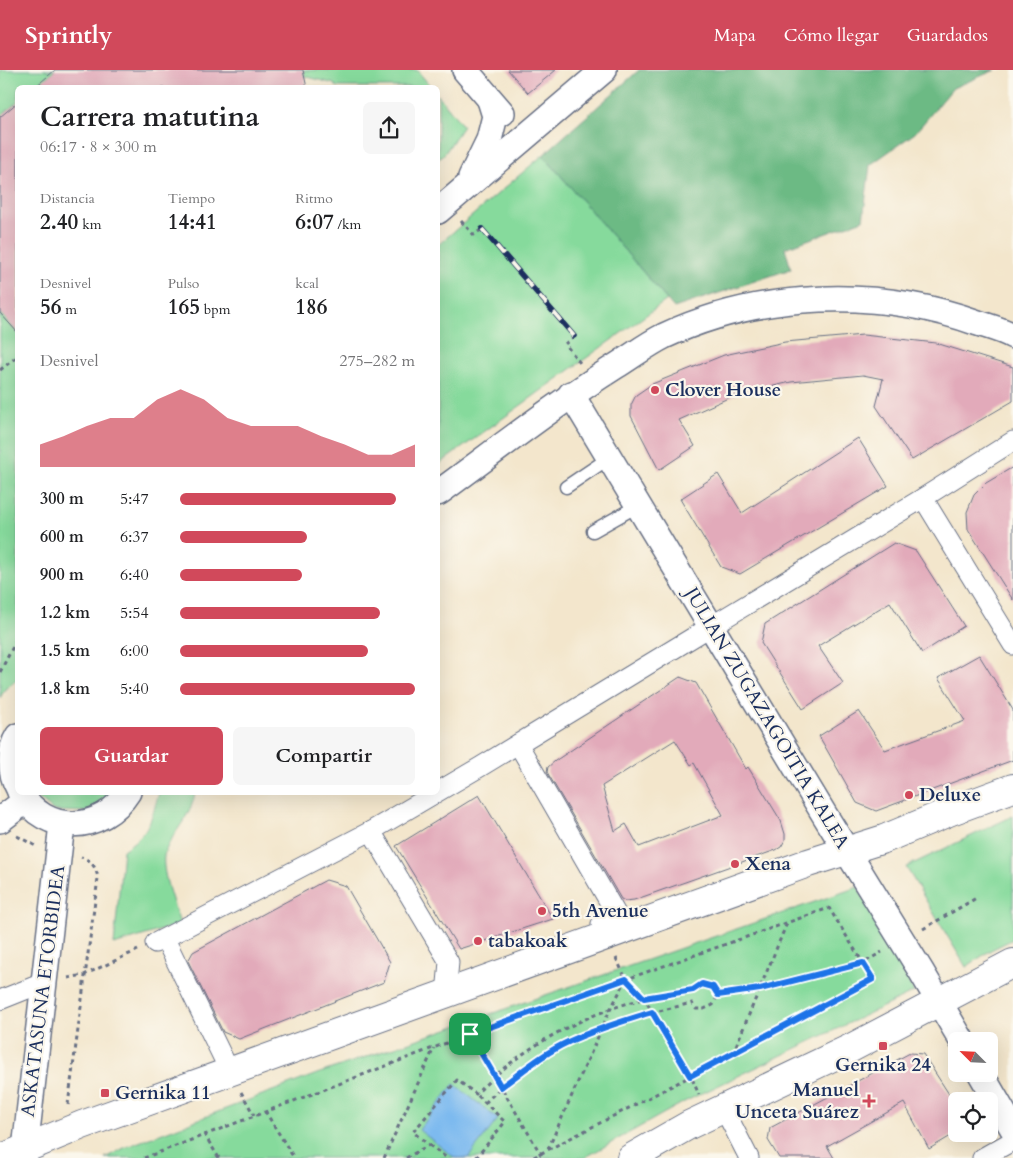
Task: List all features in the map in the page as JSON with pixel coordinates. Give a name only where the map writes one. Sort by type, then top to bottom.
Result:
[{"type":"main road","points":[[17,1155],[82,1125],[808,863],[884,839],[1013,788]]},
{"type":"main road","points":[[631,1158],[716,1112],[851,1048],[1013,963]]},
{"type":"street","points":[[465,70],[524,136]]},
{"type":"street","points":[[440,209],[604,70]]},
{"type":"street","points":[[468,185],[489,140],[495,116],[490,100]]},
{"type":"street","points":[[440,492],[572,394],[663,336],[705,320],[754,307],[809,299],[875,300],[912,304],[957,315],[1013,336]]},
{"type":"street","name":"JULIAN ZUGAZAGOITIA KALEA","points":[[572,394],[957,1032]]},
{"type":"street","points":[[718,622],[923,498],[1013,440]]},
{"type":"street","points":[[923,498],[1013,645]]},
{"type":"street","points":[[440,790],[700,633]]},
{"type":"street","points":[[15,740],[11,762],[15,783]]},
{"type":"street","points":[[518,744],[618,917],[601,924],[606,937]]},
{"type":"street","points":[[7,826],[21,795]]},
{"type":"street","points":[[22,795],[36,812],[62,824],[84,824],[104,817],[120,804],[126,795]]},
{"type":"street","points":[[230,1072],[160,941],[371,831],[432,795]]},
{"type":"street","name":"ASKATASUNA ETORBIDEA","points":[[17,1155],[45,982],[62,824]]},
{"type":"street","points":[[371,831],[449,962],[446,994]]},
{"type":"street","points":[[0,1000],[45,982]]},
{"type":"street","points":[[982,1158],[1010,1137],[985,1082]]},
{"type":"street","points":[[716,1112],[749,1158]]},
{"type":"lane","points":[[566,487],[609,458]]},
{"type":"lane","points":[[593,531],[639,505]]},
{"type":"path","points":[[574,336],[564,344],[583,367]]},
{"type":"path","points":[[0,370],[15,358]]},
{"type":"path","points":[[0,672],[15,644]]},
{"type":"path","points":[[7,826],[20,838],[40,848]]},
{"type":"path","points":[[67,1110],[98,878],[96,869],[89,861],[82,857]]},
{"type":"path","points":[[920,931],[978,897]]},
{"type":"path","points":[[144,1158],[470,1034],[829,908],[873,979],[532,1158]]},
{"type":"path","points":[[733,1054],[788,923]]},
{"type":"path","points":[[45,982],[84,975],[112,960],[160,941]]},
{"type":"path","points":[[718,995],[760,989],[863,963],[884,951]]},
{"type":"path","points":[[626,979],[644,998],[690,1076],[716,1112]]},
{"type":"path","points":[[548,1150],[610,1010],[626,979]]},
{"type":"path","points":[[476,1094],[494,1075],[568,1027],[644,998],[693,990],[702,984],[713,987],[718,995]]},
{"type":"path","points":[[446,994],[543,1158]]},
{"type":"path","points":[[485,1103],[501,1087],[541,1057],[567,1042],[602,1028],[652,1012],[692,1003],[696,1009],[704,1009],[713,1005],[718,995]]},
{"type":"path","points":[[384,1158],[434,1048]]},
{"type":"path","points":[[447,1158],[413,1132],[457,1080],[476,1094],[505,1122],[476,1158]]},
{"type":"path","points":[[265,1111],[294,1158]]},
{"type":"path","points":[[204,1134],[219,1158]]},
{"type":"path","points":[[406,1158],[429,1145]]},
{"type":"green space","points":[[0,70],[55,70],[37,85],[15,85],[15,104],[0,117]]},
{"type":"green space","points":[[303,70],[417,70],[429,85],[335,85],[304,76]]},
{"type":"green space","points":[[639,70],[995,70],[953,88],[915,133],[870,165],[863,220],[785,248],[791,269],[674,308],[543,155]]},
{"type":"green space","points":[[440,97],[463,126],[440,158]]},
{"type":"green space","points":[[543,155],[667,300],[440,464],[440,243]]},
{"type":"green space","points":[[0,313],[15,330],[15,681],[5,689],[0,698]]},
{"type":"green space","points":[[34,795],[112,795],[91,812],[54,811]]},
{"type":"green space","points":[[158,795],[194,795],[190,809],[168,845],[164,859],[164,868],[171,898],[180,924],[114,945],[123,850],[144,832]]},
{"type":"green space","points":[[1013,816],[1013,939],[991,950],[966,967],[906,867]]},
{"type":"green space","points":[[858,887],[914,992],[686,1101],[584,1158],[105,1158],[126,1147],[317,1074]]},
{"type":"water","points":[[454,1084],[498,1119],[468,1158],[455,1158],[419,1130]]},
{"type":"building","points":[[55,70],[303,70],[306,85],[38,85]]},
{"type":"building","points":[[508,70],[556,70],[528,93]]},
{"type":"building","points":[[15,104],[15,330],[0,313],[0,117]]},
{"type":"building","points":[[863,335],[936,343],[1013,367],[1013,401],[912,460],[876,406],[883,379],[863,375],[791,382],[735,395],[679,420],[695,446],[659,470],[631,416],[631,405],[636,395],[652,384],[724,355],[785,342]]},
{"type":"building","points":[[858,438],[888,486],[740,574],[721,567],[680,499],[718,474],[742,513]]},
{"type":"building","points":[[1013,467],[1013,600],[968,529],[967,512],[974,495],[986,483]]},
{"type":"building","points":[[894,543],[916,551],[964,626],[922,653],[890,602],[818,646],[843,683],[803,709],[761,643],[765,624]]},
{"type":"building","points":[[979,655],[1013,710],[1013,760],[876,811],[857,803],[819,736],[859,711],[885,750],[965,721],[938,678]]},
{"type":"building","points":[[680,677],[696,683],[746,769],[748,767],[781,821],[785,840],[781,847],[776,850],[634,900],[625,901],[621,899],[547,772],[548,767]],"holes":[[[675,740],[691,765],[694,763],[723,815],[639,847],[626,824],[615,831],[602,786]]]},
{"type":"building","points":[[479,795],[553,919],[459,949],[396,846]]},
{"type":"building","points":[[326,880],[346,886],[390,962],[384,982],[239,1039],[223,1032],[188,961],[193,952]]},
{"type":"building","points":[[910,1053],[923,1054],[948,1093],[948,1138],[929,1149],[904,1103],[827,1146],[834,1158],[779,1158],[768,1140],[770,1128]]},
{"type":"railway","points":[[482,229],[574,336]]},
{"type":"place","name":"Clover House","points":[[655,390]]},
{"type":"place","name":"Deluxe","points":[[909,795]]},
{"type":"place","name":"Xena","points":[[735,864]]},
{"type":"place","name":"5th Avenue","points":[[542,911]]},
{"type":"place","name":"tabakoak","points":[[478,941]]},
{"type":"place","name":"Gernika 24","points":[[883,1046]]},
{"type":"place","name":"Gernika 11","points":[[105,1093]]},
{"type":"place","name":"Manuel Unceta Suárez","points":[[869,1101]]},
{"type":"route","points":[[863,963],[873,979],[690,1076],[652,1012],[602,1028],[567,1042],[541,1057],[501,1087],[470,1034],[626,979],[644,998],[693,990],[702,984],[713,987],[718,995],[760,989],[863,963]]}]
